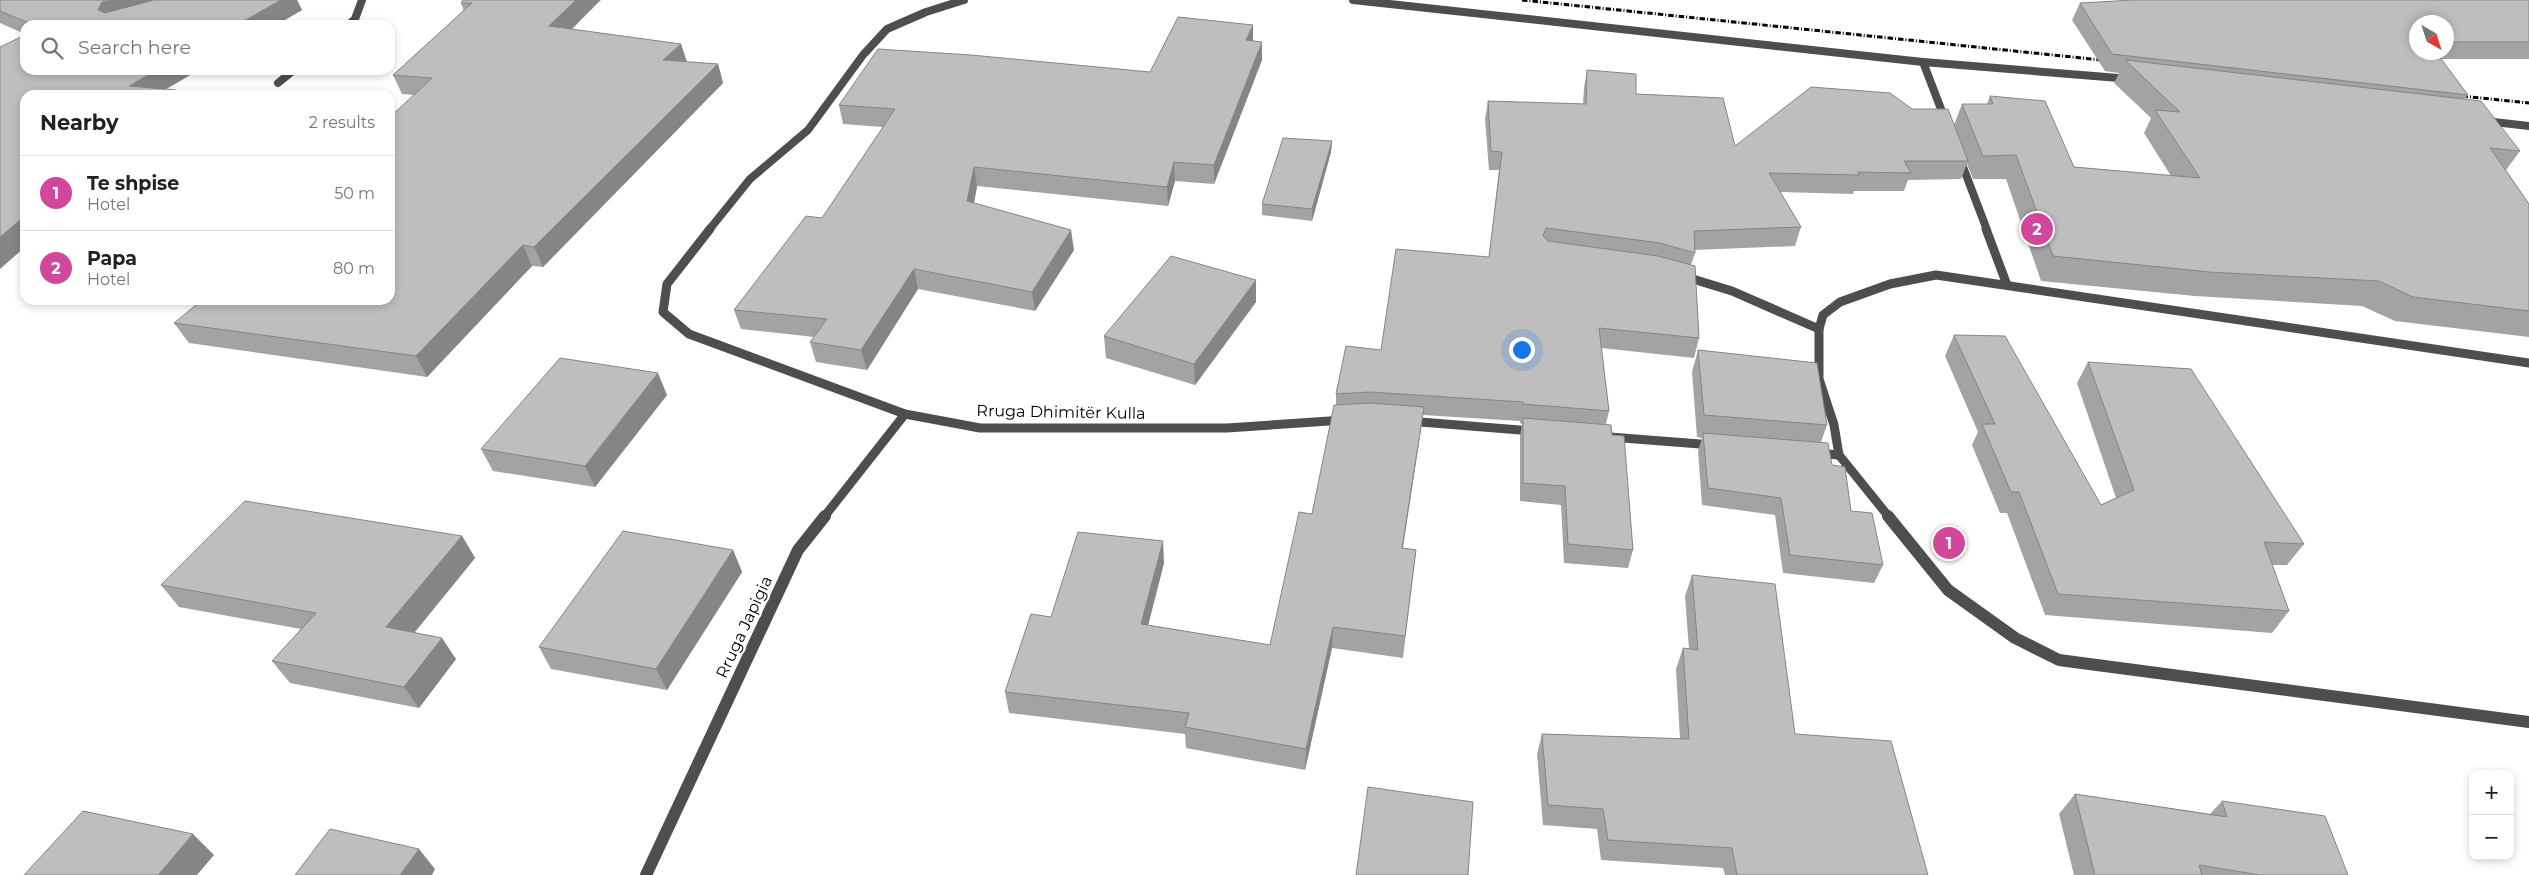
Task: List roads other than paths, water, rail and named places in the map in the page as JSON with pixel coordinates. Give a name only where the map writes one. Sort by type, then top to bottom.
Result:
[{"type":"street","points":[[353,20],[362,0]]},
{"type":"street","name":"Rruga Dhimitër Kulla","points":[[964,0],[926,12],[887,29],[863,55],[808,130],[750,179],[667,284],[663,312],[689,334],[905,414],[980,428],[1226,428],[1358,419]]},
{"type":"street","points":[[1353,0],[1923,62],[2140,80]]},
{"type":"street","points":[[1923,62],[1948,127]]},
{"type":"street","points":[[278,83],[288,75]]},
{"type":"street","points":[[2480,120],[2529,126]]},
{"type":"street","points":[[1955,146],[2007,285]]},
{"type":"street","points":[[1674,274],[1732,291],[1819,329]]},
{"type":"street","points":[[2529,364],[1936,275],[1890,284],[1840,302],[1823,315],[1819,329],[1819,379],[1834,425],[1839,455],[1948,590],[2015,638],[2059,660],[2529,722]]},
{"type":"street","name":"Rruga Japigia","points":[[646,875],[798,550],[905,414]]},
{"type":"street","points":[[1397,420],[1541,432]]},
{"type":"street","points":[[1598,436],[1724,446]]},
{"type":"street","points":[[1810,452],[1839,455]]},
{"type":"railway","points":[[1522,0],[2111,61]]},
{"type":"railway","points":[[2452,95],[2529,103]]},
{"type":"place","name":"Papa","points":[[2037,229]]},
{"type":"place","name":"Te shpise","points":[[1949,543]]}]
